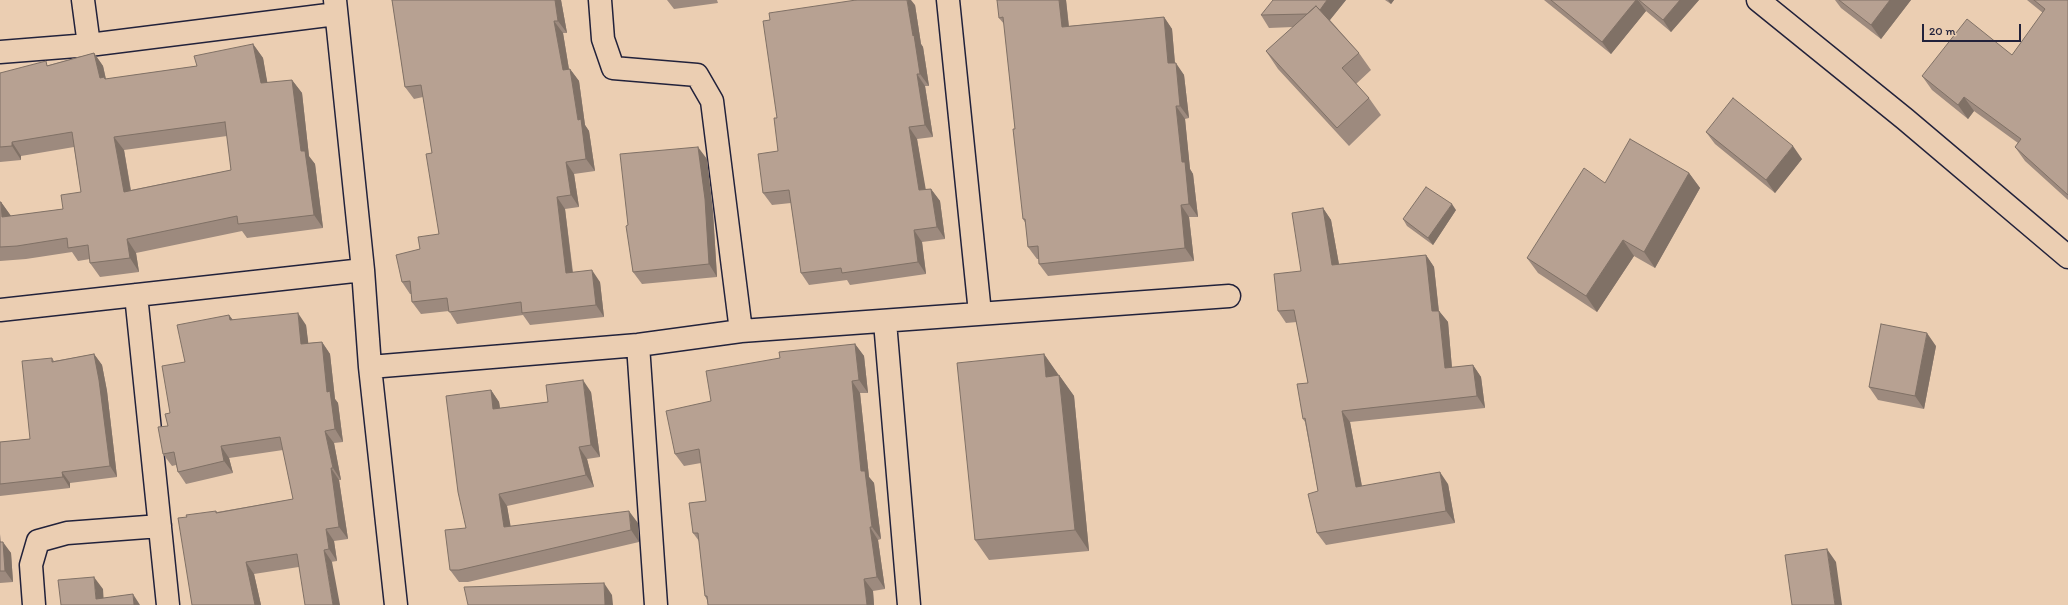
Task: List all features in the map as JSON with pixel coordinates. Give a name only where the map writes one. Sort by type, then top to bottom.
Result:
[{"type":"street","points":[[83,0],[89,44]]},
{"type":"street","points":[[600,0],[603,39],[613,68],[698,75],[712,101],[741,331]]},
{"type":"street","points":[[948,0],[980,313]]},
{"type":"street","points":[[1758,0],[1905,119],[2068,257]]},
{"type":"street","points":[[0,52],[89,44],[335,7],[363,270],[370,367],[396,605]]},
{"type":"street","points":[[0,310],[363,270]]},
{"type":"street","points":[[136,295],[168,605]]},
{"type":"street","points":[[370,367],[638,346],[741,331],[885,322],[980,313],[1229,296]]},
{"type":"street","points":[[885,322],[909,605]]},
{"type":"street","points":[[638,346],[656,605]]},
{"type":"street","points":[[34,605],[31,565],[38,541],[67,533],[160,526]]},
{"type":"building","points":[[392,0],[555,0],[558,21],[554,21],[563,70],[570,69],[578,120],[581,119],[586,159],[566,162],[571,195],[557,197],[566,273],[592,270],[596,305],[522,313],[521,302],[449,312],[447,298],[412,302],[410,281],[402,282],[396,255],[420,249],[418,237],[439,234],[426,154],[432,153],[421,85],[405,87]]},
{"type":"building","points":[[856,0],[907,0],[920,74],[917,74],[925,125],[909,127],[919,190],[931,189],[937,227],[914,230],[918,262],[842,273],[841,268],[801,273],[789,190],[763,193],[758,154],[778,151],[774,118],[777,118],[763,21],[770,20],[769,13]]},
{"type":"building","points":[[997,0],[1059,0],[1062,27],[1164,17],[1168,63],[1176,63],[1180,106],[1176,106],[1182,162],[1185,162],[1189,204],[1181,205],[1185,248],[1039,264],[1038,246],[1028,247],[1025,219],[1023,219],[1003,17],[999,18]]},
{"type":"building","points":[[1273,0],[1327,0],[1320,10],[1316,6],[1307,14],[1261,15]]},
{"type":"building","points":[[1551,0],[1636,0],[1602,42]]},
{"type":"building","points":[[1639,0],[1680,0],[1663,20]]},
{"type":"building","points":[[1839,0],[1890,0],[1871,25]]},
{"type":"building","points":[[2034,0],[2068,0],[2068,195],[2015,147],[2021,139],[1964,97],[1958,105],[1922,76],[1967,19],[2012,55],[2045,9]]},
{"type":"building","points":[[1316,6],[1359,53],[1342,68],[1369,98],[1337,128],[1266,51]]},
{"type":"building","points":[[253,44],[261,83],[292,80],[301,151],[305,151],[314,215],[238,224],[237,216],[127,239],[130,258],[90,263],[88,245],[68,248],[67,238],[17,246],[0,247],[0,202],[2,217],[63,209],[61,195],[81,192],[72,132],[12,142],[12,146],[0,147],[0,73],[46,61],[47,66],[94,53],[100,78],[104,77],[105,79],[197,66],[194,56]],"holes":[[[225,122],[231,170],[124,192],[114,137]]]},
{"type":"building","points":[[1733,98],[1793,146],[1766,180],[1706,132]]},
{"type":"building","points":[[1630,139],[1689,173],[1644,252],[1623,240],[1586,296],[1527,258],[1584,168],[1605,183]]},
{"type":"building","points":[[698,147],[705,199],[709,264],[633,272],[626,226],[628,225],[620,154]]},
{"type":"building","points":[[1426,187],[1452,204],[1428,238],[1403,219]]},
{"type":"building","points":[[1323,208],[1332,265],[1426,255],[1432,311],[1439,311],[1445,368],[1473,365],[1477,396],[1342,411],[1356,487],[1440,472],[1446,511],[1317,533],[1308,494],[1318,491],[1305,418],[1303,419],[1297,384],[1308,383],[1294,310],[1278,311],[1274,274],[1301,271],[1292,213]]},
{"type":"building","points":[[298,313],[301,344],[322,342],[327,392],[330,391],[335,429],[325,431],[333,468],[331,468],[339,527],[326,529],[329,549],[324,550],[333,605],[305,605],[297,554],[246,562],[255,605],[192,605],[178,518],[187,517],[186,515],[216,511],[216,513],[293,499],[280,437],[221,446],[224,461],[178,472],[174,452],[163,454],[158,427],[168,426],[165,414],[170,413],[162,366],[185,362],[177,325],[229,315],[230,320]]},
{"type":"building","points":[[1881,324],[1927,333],[1915,396],[1869,387]]},
{"type":"building","points":[[855,344],[859,380],[852,381],[861,471],[865,471],[872,527],[870,527],[877,577],[864,579],[867,605],[708,605],[707,596],[705,596],[698,533],[693,533],[689,503],[706,501],[699,449],[675,454],[666,411],[711,401],[706,371],[780,358],[779,352]]},
{"type":"building","points":[[94,354],[99,380],[110,466],[62,472],[63,477],[0,484],[0,442],[30,439],[22,361],[52,358],[52,362]]},
{"type":"building","points":[[1044,354],[1046,377],[1059,375],[1075,530],[975,540],[957,363]]},
{"type":"building","points":[[583,380],[591,445],[579,447],[586,475],[499,494],[504,527],[629,511],[631,530],[459,570],[450,570],[445,530],[466,528],[458,492],[446,396],[491,390],[493,409],[548,402],[546,385]]},
{"type":"building","points":[[0,542],[3,542],[5,571],[0,571]]},
{"type":"building","points":[[1827,549],[1835,605],[1792,605],[1785,555]]},
{"type":"building","points":[[94,577],[96,599],[133,594],[134,605],[61,605],[58,580]]},
{"type":"building","points":[[604,583],[605,605],[468,605],[464,587]]}]
